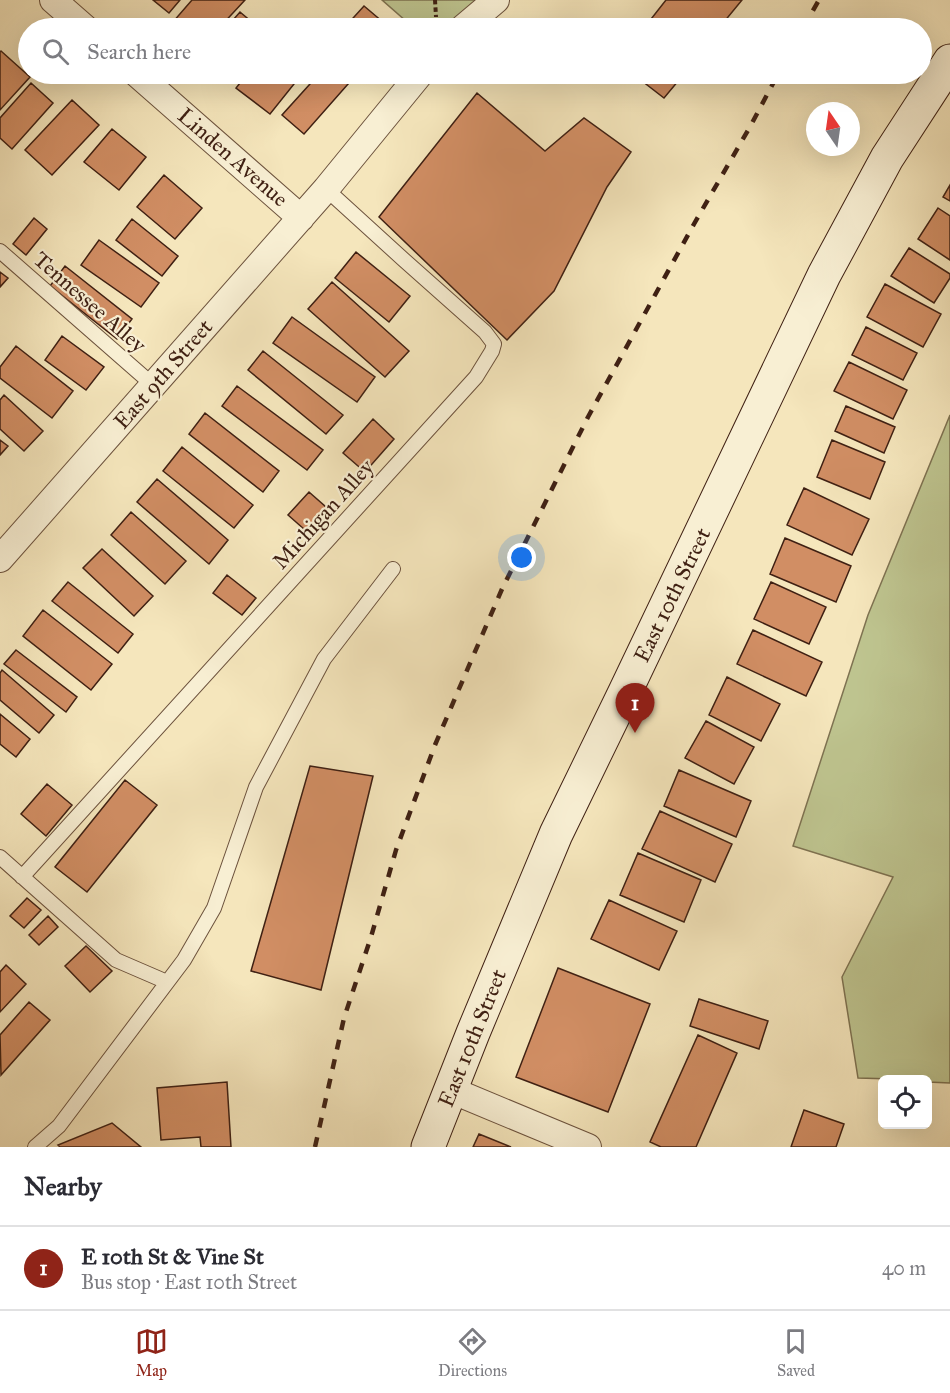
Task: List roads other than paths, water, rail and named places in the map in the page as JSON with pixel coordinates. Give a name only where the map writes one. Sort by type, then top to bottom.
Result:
[{"type":"main road","name":"East 10th Street","points":[[428,1147],[556,834],[824,275],[887,158],[950,61]]},
{"type":"street","points":[[53,0],[74,18]]},
{"type":"street","points":[[475,18],[496,0]]},
{"type":"street","name":"Linden Avenue","points":[[148,84],[301,218]]},
{"type":"street","name":"East 9th Street","points":[[0,558],[301,218],[412,84]]},
{"type":"street","points":[[451,1090],[588,1147]]},
{"type":"lane","name":"Michigan Alley","points":[[22,877],[476,377],[492,351],[494,344],[485,332],[326,189]]},
{"type":"lane","name":"Tennessee Alley","points":[[0,251],[153,385]]},
{"type":"lane","points":[[35,1147],[58,1126],[184,960],[214,908],[256,787],[324,659],[393,569]]},
{"type":"lane","points":[[0,856],[116,960],[167,982]]},
{"type":"railway","points":[[809,18],[819,0]]},
{"type":"railway","points":[[315,1147],[344,1018],[371,937],[396,850],[435,745],[502,589],[588,417],[773,84]]},
{"type":"place","name":"E 10th St & Vine St","points":[[635,733]]}]
